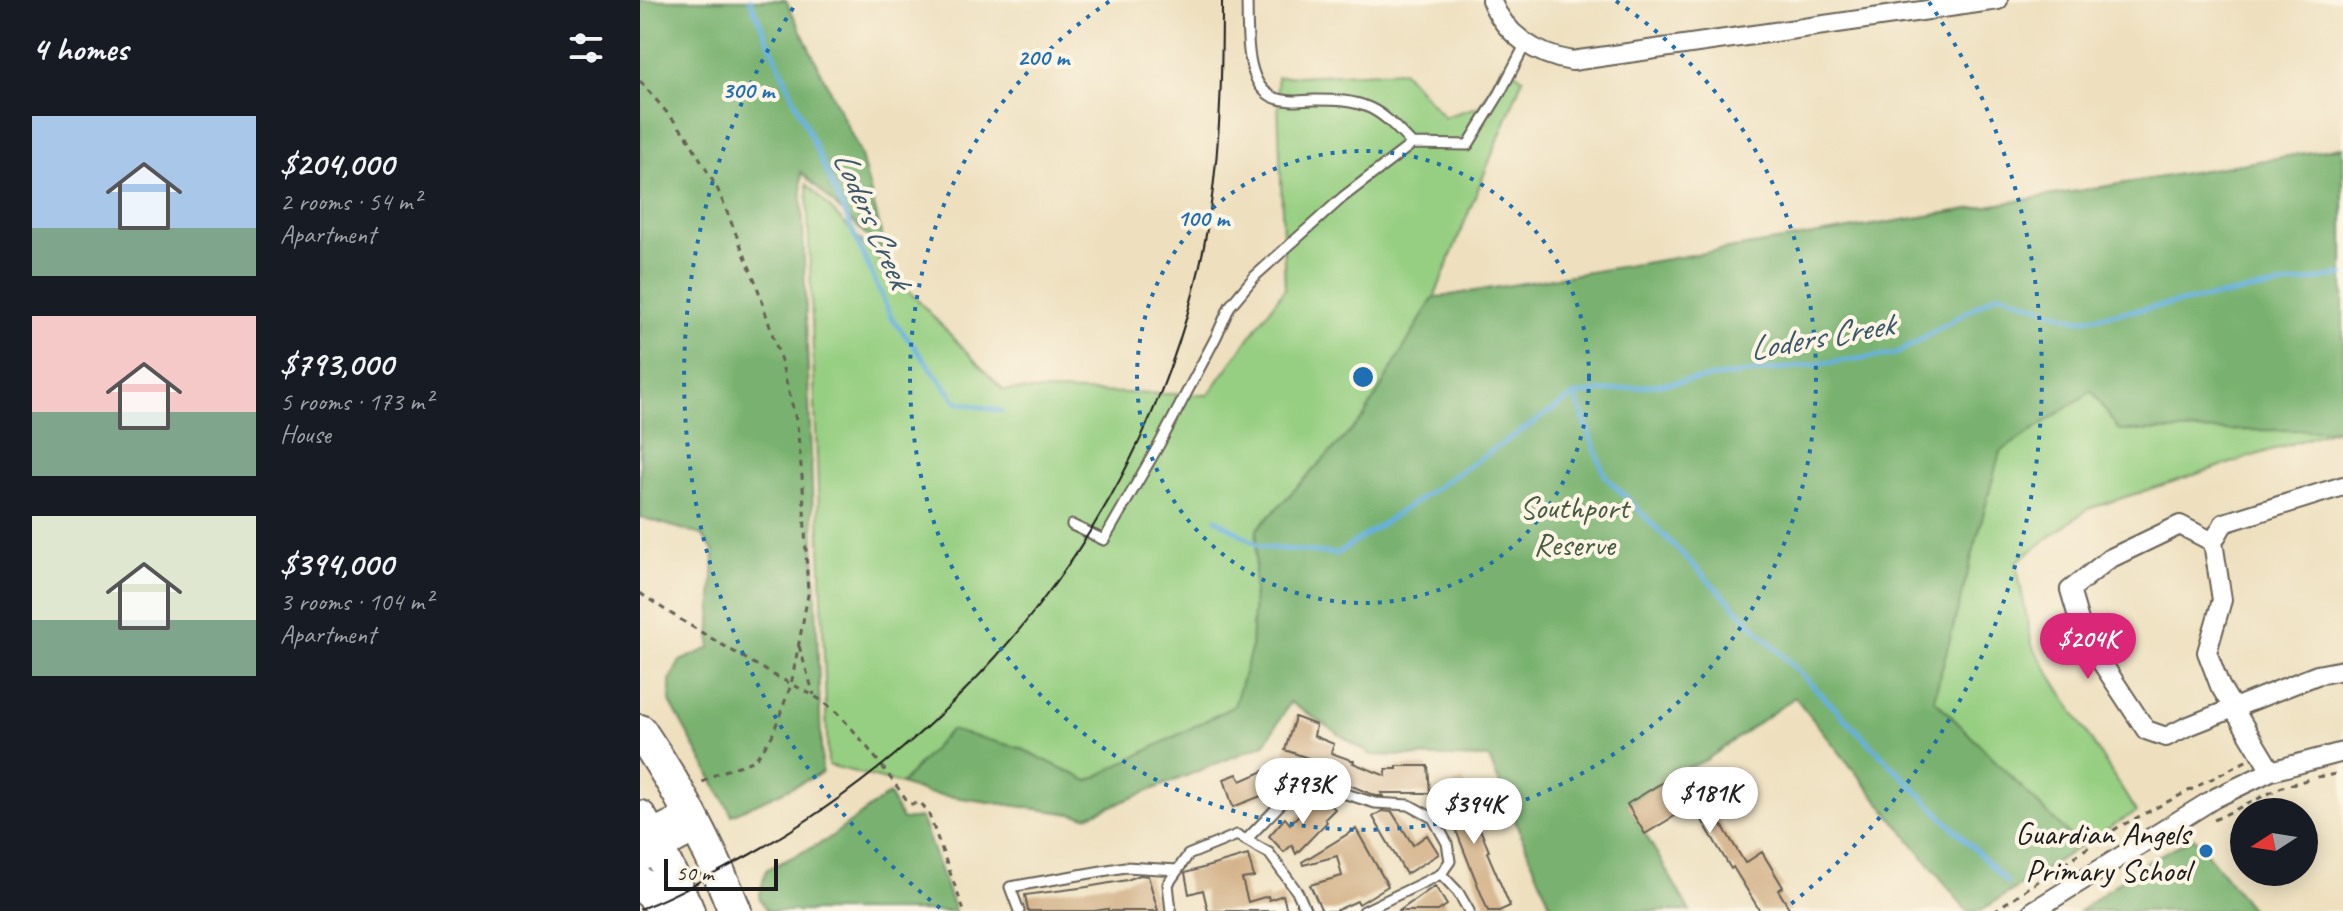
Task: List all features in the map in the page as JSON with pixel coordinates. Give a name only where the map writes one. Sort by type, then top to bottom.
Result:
[{"type":"highway","points":[[640,731],[675,786],[695,809],[735,911]]},
{"type":"highway","points":[[646,840],[687,908]]},
{"type":"highway","points":[[640,883],[656,898],[687,908]]},
{"type":"street","points":[[1491,0],[1501,20],[1525,45],[1555,58],[1572,61],[1998,0]]},
{"type":"street","points":[[1858,0],[1861,20]]},
{"type":"street","points":[[2271,771],[2220,686],[2207,652],[2222,600],[2213,542],[2224,523],[2343,486]]},
{"type":"street","points":[[2213,542],[2180,525],[2109,559],[2070,590],[2083,634],[2146,730],[2166,737],[2317,675],[2343,670]]},
{"type":"street","points":[[2033,911],[2215,798],[2271,771],[2343,752]]},
{"type":"street","points":[[646,840],[695,809]]},
{"type":"lane","points":[[1247,0],[1250,65],[1268,95],[1294,101],[1354,102],[1371,108],[1389,120],[1412,144]]},
{"type":"lane","points":[[1072,525],[1104,540],[1160,443],[1230,306],[1255,276],[1343,197],[1412,144],[1468,145],[1525,45]]},
{"type":"lane","points":[[1246,840],[1297,787],[1333,790],[1375,803],[1409,805],[1433,818],[1447,843],[1450,861],[1441,874],[1364,911]]},
{"type":"lane","points":[[1171,911],[1168,884],[1188,855],[1237,835],[1269,853],[1298,893],[1306,911]]},
{"type":"lane","points":[[1019,911],[1010,887],[1125,867],[1178,870]]},
{"type":"lane","points":[[1441,874],[1458,892],[1469,911]]},
{"type":"path","points":[[640,81],[687,136],[718,190],[756,283],[797,424],[803,487],[808,595],[791,685],[772,736],[755,760],[716,774],[695,809]]},
{"type":"path","points":[[640,593],[687,625],[814,695],[837,713],[910,804],[921,803],[928,812],[964,911]]},
{"type":"path","points":[[798,643],[814,695]]},
{"type":"path","points":[[2208,823],[2282,787],[2337,774]]},
{"type":"green space","points":[[640,0],[786,0],[860,152],[887,255],[801,172],[822,773],[732,815],[670,702],[670,680],[680,661],[710,648],[714,552],[702,535],[640,517]]},
{"type":"green space","name":"Southport Reserve","points":[[1504,64],[1523,78],[1434,298],[2343,147],[2343,427],[2088,509],[2016,562],[2032,645],[2136,812],[1987,907],[1802,661],[1535,868],[1489,758],[1371,755],[1290,702],[1265,744],[1087,816],[927,793],[828,765],[807,184],[1003,390],[1208,395],[1285,288],[1277,77],[1403,71],[1444,117],[1480,106]]},
{"type":"green space","name":"Southport Reserve","points":[[2343,147],[2343,427],[2330,430],[2119,431],[2092,391],[2000,452],[1934,699],[2080,846],[1980,911],[1967,911],[1795,697],[1706,760],[1683,770],[1628,804],[1690,911],[1553,911],[1489,758],[1371,755],[1290,702],[1265,744],[1087,816],[927,793],[901,784],[950,730],[1020,748],[1088,781],[1234,706],[1251,650],[1257,529],[1363,418],[1433,298]]},
{"type":"green space","points":[[889,794],[902,820],[921,818],[955,911],[767,911],[759,897],[766,870],[825,841]]},
{"type":"green space","points":[[2194,837],[2253,911],[2080,911],[2141,865]]},
{"type":"building","points":[[1295,717],[1316,725],[1314,736],[1334,744],[1331,753],[1386,776],[1386,769],[1397,769],[1397,766],[1428,766],[1430,793],[1381,793],[1383,796],[1376,796],[1330,777],[1334,767],[1285,750]]},
{"type":"building","points":[[1266,770],[1274,791],[1233,807],[1224,779],[1237,774],[1241,781]]},
{"type":"building","points":[[1683,770],[1700,801],[1716,792],[1729,814],[1719,820],[1745,863],[1762,852],[1783,887],[1778,890],[1791,911],[1760,911],[1693,805],[1645,834],[1627,804]]},
{"type":"building","points":[[1463,780],[1487,852],[1510,906],[1499,911],[1488,911],[1440,790]]},
{"type":"building","points":[[1317,796],[1335,809],[1325,819],[1327,822],[1296,854],[1292,845],[1284,852],[1269,836],[1285,818],[1290,824]]},
{"type":"building","points":[[1382,811],[1392,812],[1413,845],[1427,835],[1439,854],[1406,874],[1373,817]]},
{"type":"building","points":[[1356,829],[1388,886],[1359,904],[1357,901],[1335,911],[1322,911],[1310,885],[1342,876],[1337,856],[1303,865],[1302,862]]},
{"type":"building","points":[[1248,855],[1254,877],[1242,879],[1248,902],[1283,895],[1287,911],[1208,911],[1203,890],[1189,894],[1185,873]]},
{"type":"building","points":[[1140,875],[1148,876],[1158,911],[1028,911],[1025,895],[1087,887]]},
{"type":"building","points":[[1435,886],[1447,905],[1438,911],[1399,911]]},
{"type":"waterway","name":"Loders Creek","points":[[750,0],[891,317],[957,402],[1001,411]]},
{"type":"waterway","name":"Loders Creek","points":[[1216,519],[1261,547],[1337,554],[1575,395],[1896,354],[1999,293],[2078,320],[2343,275]]},
{"type":"waterway","name":"Loders Creek","points":[[1575,395],[1605,476],[2008,883]]},
{"type":"tram line","points":[[640,909],[727,867],[814,815],[895,755],[969,686],[1035,610],[1093,527],[1141,438],[1178,344],[1204,246],[1214,185],[1219,124],[1222,0]]},
{"type":"place","name":"Guardian Angels Primary School","points":[[2206,851]]}]
